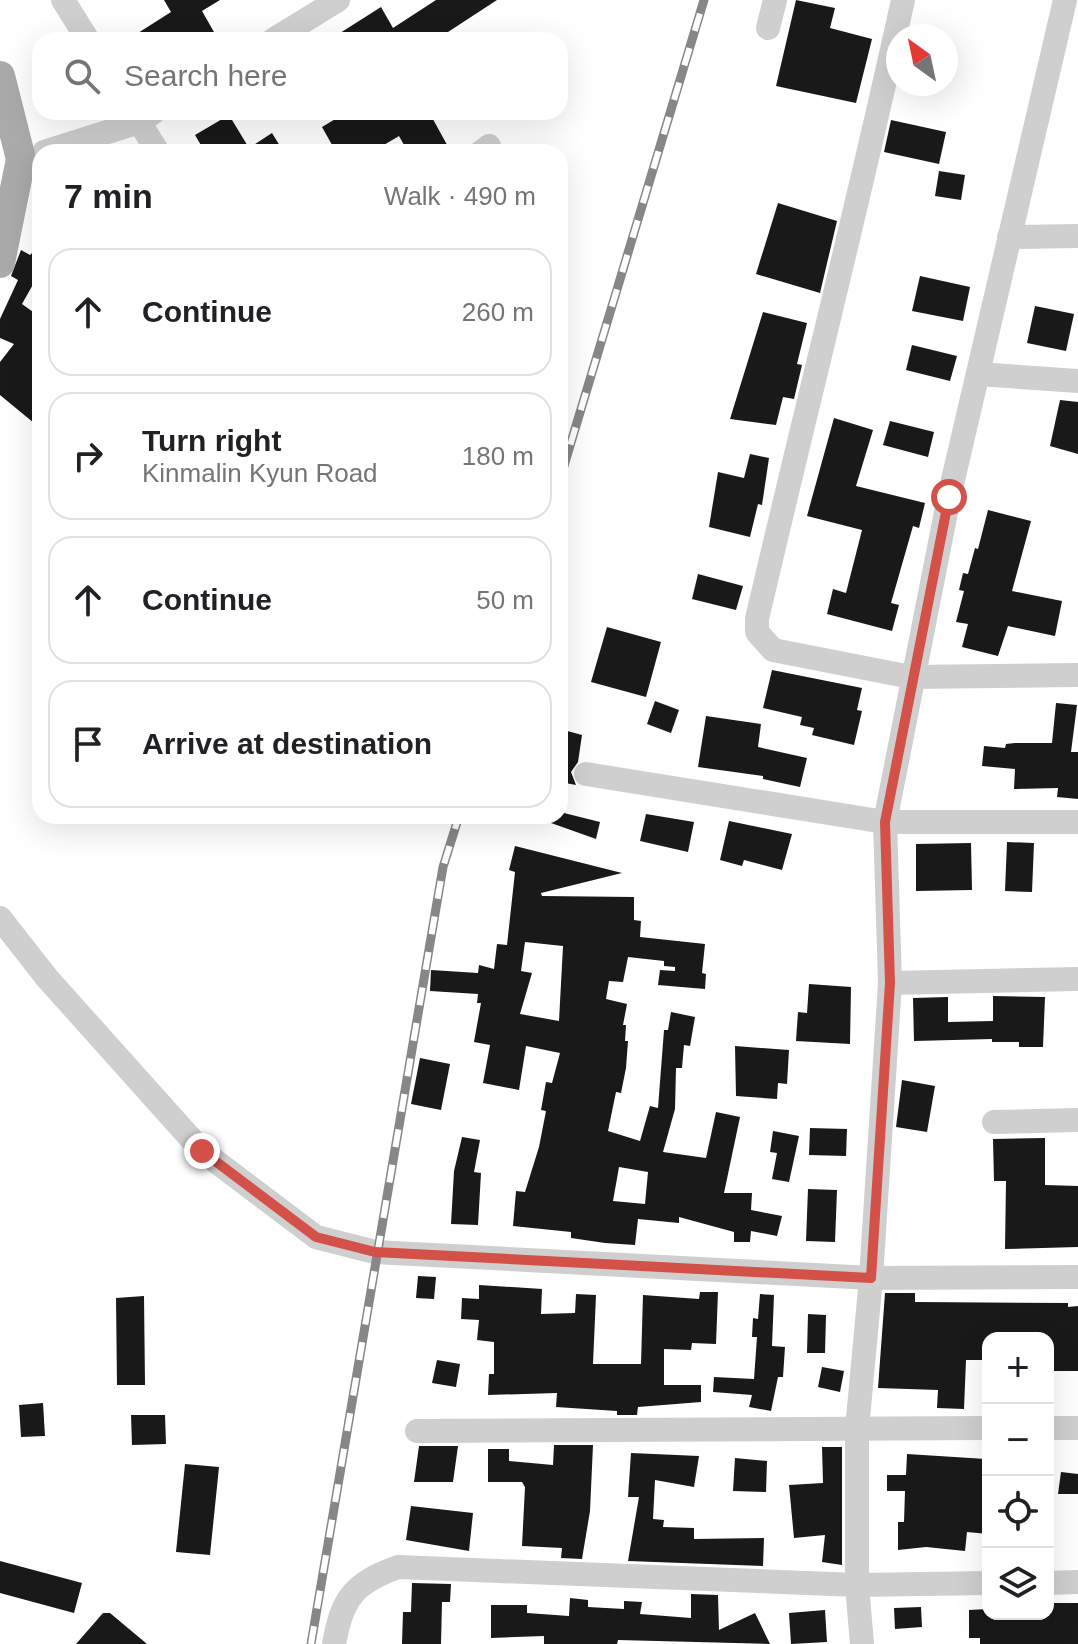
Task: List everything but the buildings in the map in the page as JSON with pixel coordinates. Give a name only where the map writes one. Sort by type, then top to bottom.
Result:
[{"type":"main road","points":[[0,76],[26,156],[0,263]]},
{"type":"street","points":[[63,0],[83,32]]},
{"type":"street","points":[[286,32],[338,0]]},
{"type":"street","points":[[768,28],[775,0]]},
{"type":"street","points":[[903,0],[859,203],[813,375],[757,619],[757,632],[773,650],[911,677],[1077,671]]},
{"type":"street","points":[[862,1644],[857,1585],[857,1429],[871,1278],[890,983],[885,822],[911,677],[1065,0]]},
{"type":"street","points":[[60,144],[128,120]]},
{"type":"street","points":[[144,120],[155,144]]},
{"type":"street","points":[[1009,237],[1078,236]]},
{"type":"street","points":[[978,374],[1078,381]]},
{"type":"street","points":[[586,774],[885,822],[1078,822]]},
{"type":"street","points":[[0,918],[47,978],[202,1151],[316,1237],[375,1252],[871,1278],[1078,1277]]},
{"type":"street","points":[[890,983],[1078,979]]},
{"type":"street","points":[[994,1122],[1078,1120]]},
{"type":"street","points":[[417,1431],[982,1428]]},
{"type":"street","points":[[1054,1428],[1078,1428]]},
{"type":"street","points":[[334,1644],[340,1614],[365,1579],[398,1567],[857,1585],[982,1583]]},
{"type":"street","points":[[1054,1583],[1078,1582]]},
{"type":"railway","points":[[568,452],[704,0]]},
{"type":"railway","points":[[311,1644],[443,867],[456,824]]},
{"type":"route","points":[[202,1151],[316,1237],[375,1252],[871,1278],[890,983],[885,822],[911,677],[949,497]]}]
